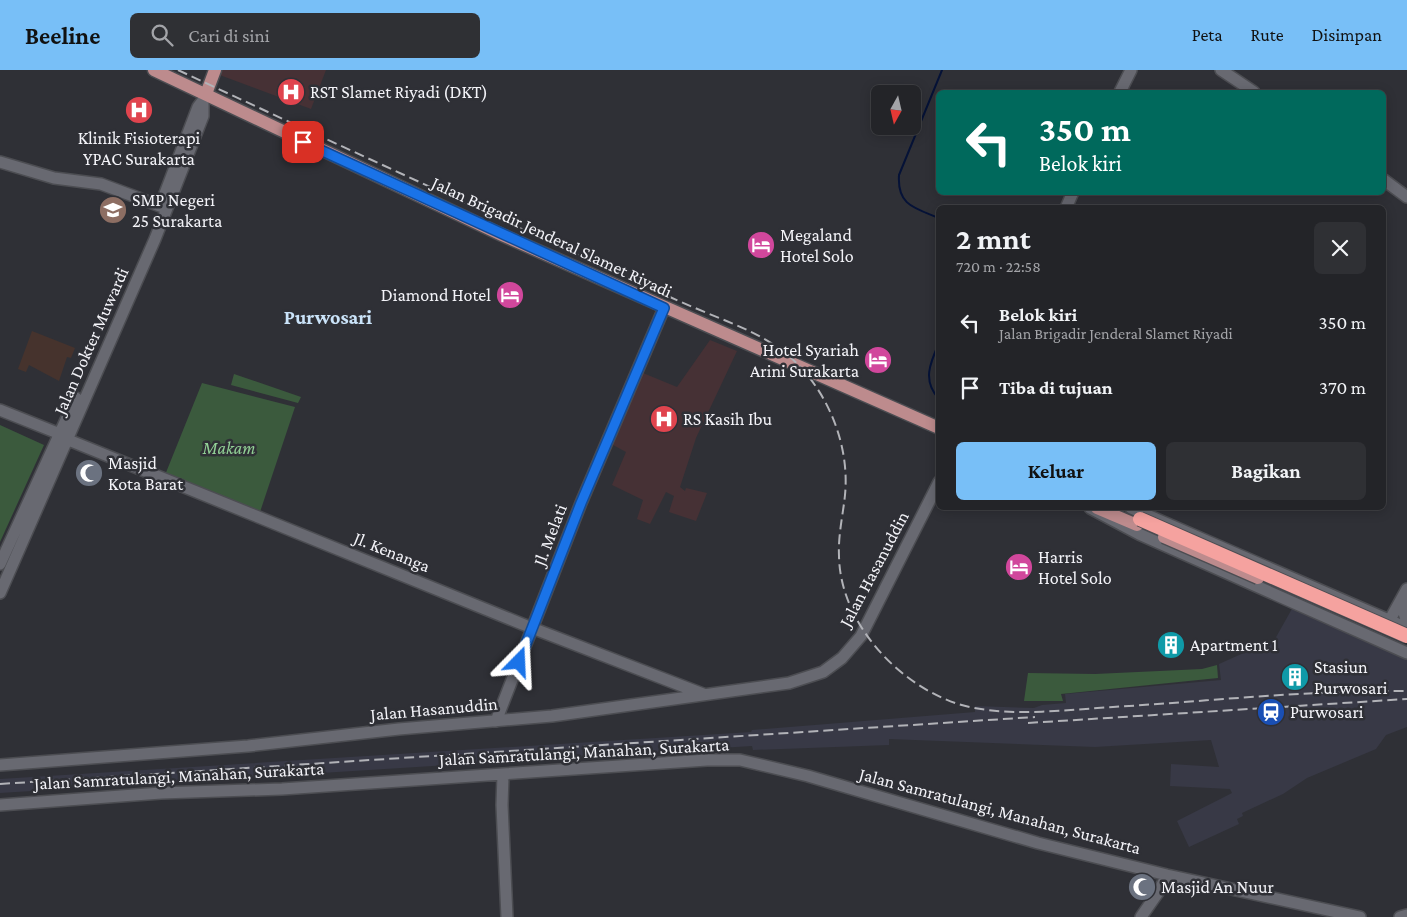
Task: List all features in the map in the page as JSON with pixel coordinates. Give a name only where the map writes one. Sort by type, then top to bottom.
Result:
[{"type":"highway","points":[[1136,517],[1407,636]]},
{"type":"main road","name":"Jalan Brigadir Jenderal Slamet Riyadi","points":[[154,70],[204,98],[502,235],[936,427]]},
{"type":"main road","points":[[204,98],[215,70]]},
{"type":"main road","points":[[1121,90],[1131,70]]},
{"type":"main road","points":[[1221,70],[1251,90]]},
{"type":"main road","name":"Jalan Dokter Muwardi","points":[[63,437],[160,206],[198,107],[204,98]]},
{"type":"main road","name":"Jalan Dokter Muwardi","points":[[0,593],[3,572],[177,185],[205,111],[204,98]]},
{"type":"main road","points":[[0,162],[54,178],[108,186],[160,206]]},
{"type":"main road","points":[[1386,181],[1407,197]]},
{"type":"main road","name":"Jl. Melati","points":[[496,721],[581,503],[664,308]]},
{"type":"main road","name":"Jl. Kenanga","points":[[0,410],[532,628],[706,694]]},
{"type":"main road","name":"Jalan Hasanuddin","points":[[0,765],[248,746],[399,729],[562,715],[790,683],[815,676],[842,658],[864,631],[936,488]]},
{"type":"main road","points":[[1094,510],[1139,534],[1407,653]]},
{"type":"main road","points":[[1106,510],[1136,517],[1407,628]]},
{"type":"main road","points":[[1122,510],[1407,643]]},
{"type":"main road","points":[[1379,640],[1406,590]]},
{"type":"main road","points":[[1406,590],[1403,604],[1407,622]]},
{"type":"main road","name":"Jalan Samratulangi, Manahan, Surakarta","points":[[0,804],[503,775],[707,760],[740,760],[808,776],[1038,843],[1167,875],[1360,917]]},
{"type":"main road","points":[[503,775],[502,805],[507,917]]},
{"type":"main road","points":[[1141,917],[1159,891],[1167,875]]},
{"type":"main road","points":[[1400,917],[1407,914]]},
{"type":"shaded area","name":"RST Slamet Riyadi (DKT)","points":[[218,70],[326,70],[311,109],[217,74]]},
{"type":"shaded area","points":[[32,331],[75,348],[71,358],[67,357],[59,381],[29,365],[26,372],[18,369]]},
{"type":"shaded area","name":"RS Kasih Ibu","points":[[710,340],[737,351],[696,438],[680,487],[685,491],[686,488],[707,493],[696,521],[669,512],[674,496],[666,492],[650,524],[637,519],[643,500],[612,485],[626,452],[613,445],[643,373],[677,387]]},
{"type":"shaded area","name":"Stasiun Purwosari","points":[[1293,607],[1407,657],[1407,727],[1386,735],[1376,749],[1307,778],[1283,794],[1242,813],[1243,816],[1237,819],[1239,824],[1189,847],[1177,821],[1232,793],[1230,789],[1170,786],[1171,764],[1219,767],[1211,740],[1095,747],[889,739],[889,745],[753,750],[752,746],[0,793],[0,779],[751,732],[752,730],[975,712],[975,706],[1034,708],[1042,705],[1066,703],[1065,694],[1221,680],[1219,664],[1275,639]]},
{"type":"green space","name":"Makam","points":[[234,374],[301,397],[298,403],[231,385]]},
{"type":"green space","name":"Makam","points":[[202,383],[295,407],[259,515],[165,475]]},
{"type":"green space","points":[[0,425],[44,445],[0,542]]},
{"type":"green space","points":[[1217,665],[1218,678],[1061,694],[1063,701],[1024,701],[1028,673],[1095,674],[1202,669]]},
{"type":"waterway","points":[[936,217],[915,208],[904,199],[899,185],[899,175],[942,70]]},
{"type":"waterway","points":[[936,350],[929,372],[929,379],[936,395]]},
{"type":"railway","points":[[178,70],[654,290],[750,331],[770,342],[789,356],[803,369],[825,401],[833,419],[844,456],[846,476],[839,556],[842,580],[849,604],[861,627],[876,647],[894,666],[914,682],[935,695],[958,704],[976,708],[995,711],[1035,712],[1297,694],[1407,691]]},
{"type":"railway","points":[[1028,723],[1407,699]]},
{"type":"railway","points":[[0,784],[1035,717]]},
{"type":"place","name":"RST Slamet Riyadi (DKT)","points":[[291,92]]},
{"type":"place","name":"Klinik Fisioterapi YPAC Surakarta","points":[[139,110]]},
{"type":"place","name":"SMP Negeri 25 Surakarta","points":[[113,210]]},
{"type":"place","name":"Megaland Hotel Solo","points":[[761,245]]},
{"type":"place","name":"Diamond Hotel","points":[[510,295]]},
{"type":"place","name":"Hotel Syariah Arini Surakarta","points":[[878,360]]},
{"type":"place","name":"RS Kasih Ibu","points":[[664,419]]},
{"type":"place","name":"Masjid Kota Barat","points":[[89,473]]},
{"type":"place","name":"Harris Hotel Solo","points":[[1019,567]]},
{"type":"place","name":"Apartment 1","points":[[1171,645]]},
{"type":"place","name":"Stasiun Purwosari","points":[[1295,677]]},
{"type":"place","name":"Purwosari","points":[[1271,712]]},
{"type":"place","name":"Masjid An Nuur","points":[[1142,887]]},
{"type":"district","name":"Purwosari","points":[[328,317]]},
{"type":"route","points":[[303,142],[664,308],[581,503],[519,662]]}]
